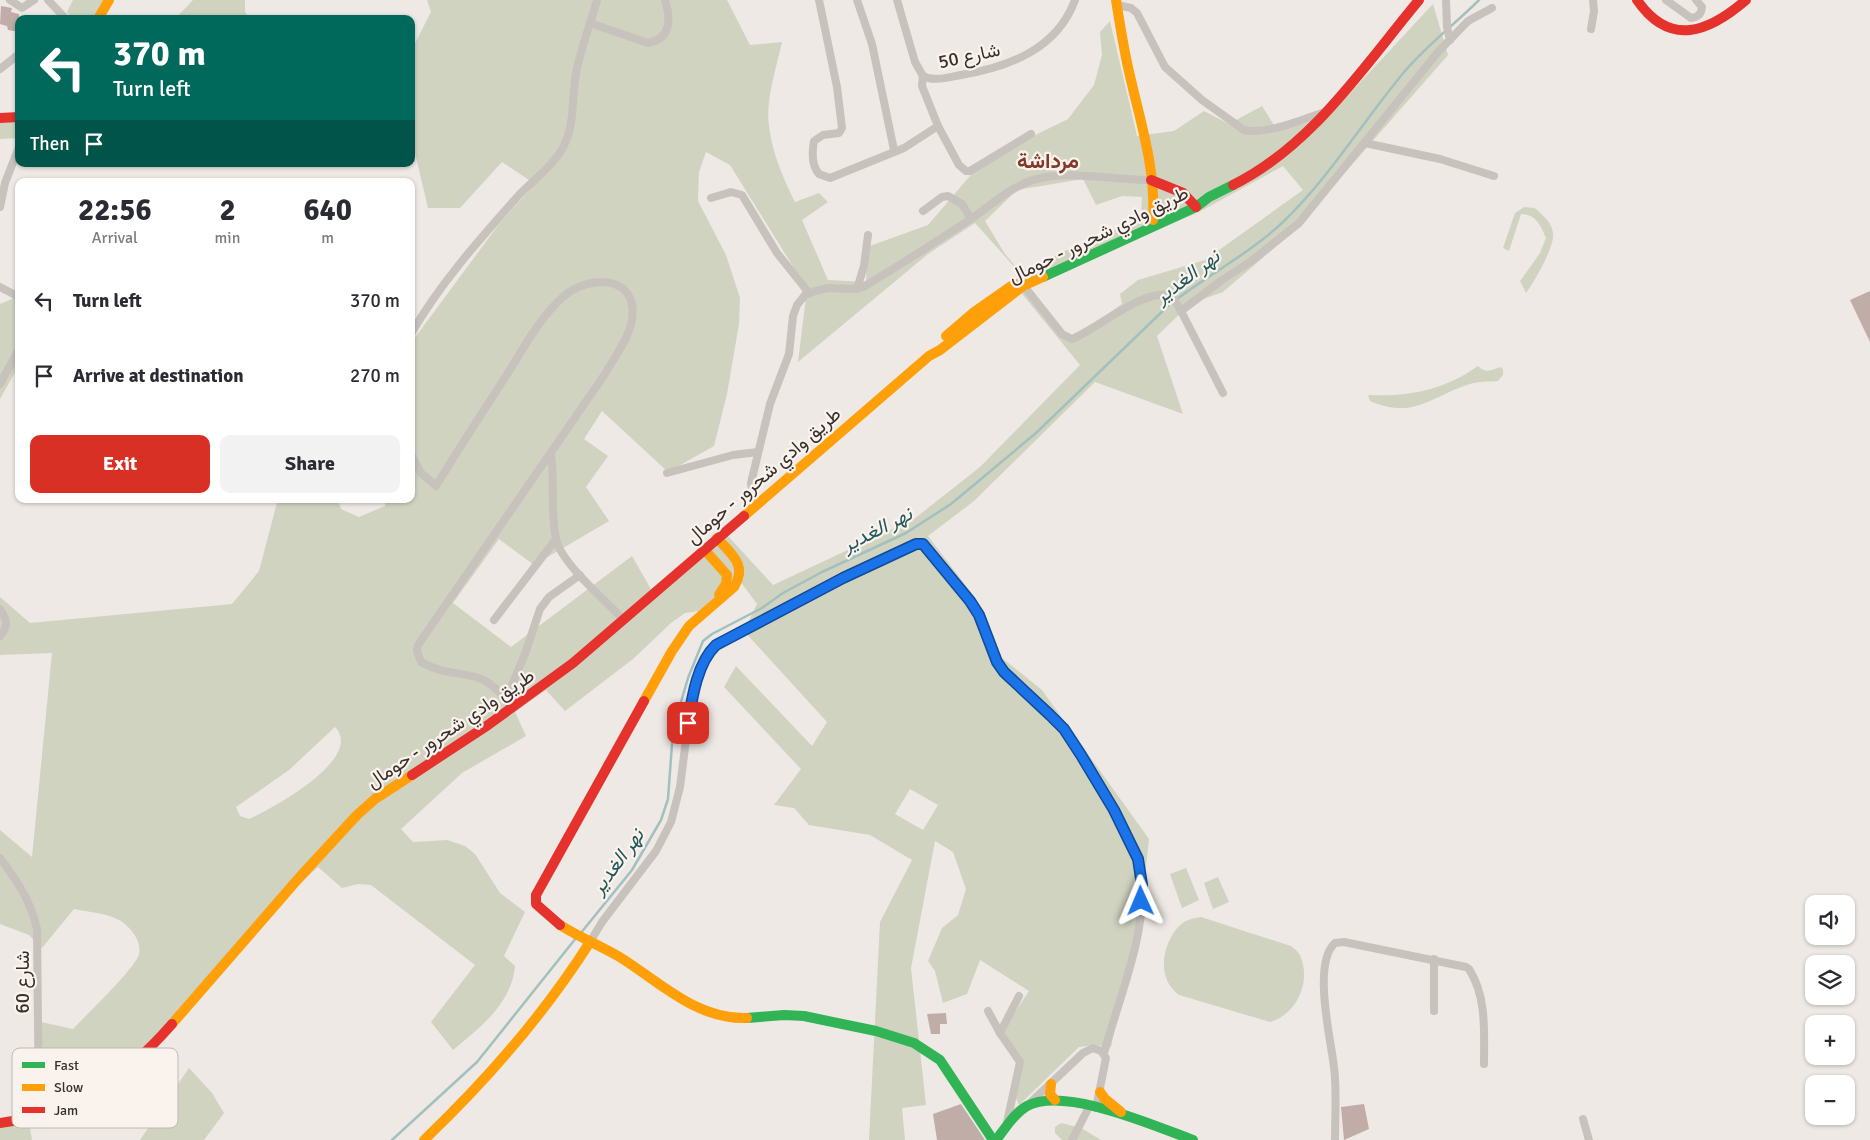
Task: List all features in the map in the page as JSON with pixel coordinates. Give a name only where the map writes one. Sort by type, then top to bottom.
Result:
[{"type":"main road","points":[[100,15],[109,0]]},
{"type":"main road","name":"طريق وادي شحرور - حومال","points":[[1132,232],[1153,220],[1209,198],[1258,173],[1300,138],[1327,112],[1419,0]]},
{"type":"main road","points":[[1637,0],[1652,18],[1659,23],[1676,31],[1686,32],[1712,25],[1746,0]]},
{"type":"main road","points":[[1117,3],[1129,74],[1146,144],[1154,202],[1153,220]]},
{"type":"main road","points":[[0,118],[15,116]]},
{"type":"main road","points":[[1151,180],[1173,189],[1194,204]]},
{"type":"main road","name":"طريق وادي شحرور - حومال","points":[[149,1048],[165,1032],[357,815],[375,799],[512,709],[573,663],[929,356],[940,350],[977,316],[1021,283],[1194,204]]},
{"type":"main road","points":[[717,538],[735,560],[741,572],[739,579],[734,587],[689,626],[672,651],[627,735],[538,890],[535,900],[539,907],[568,929],[638,969],[694,1006],[712,1014],[733,1018],[792,1014],[804,1016],[880,1033],[929,1051],[940,1060],[995,1140],[1028,1105],[1054,1100],[1093,1107],[1126,1116],[1192,1140]]},
{"type":"main road","points":[[704,549],[727,575],[724,588],[713,604]]},
{"type":"main road","points":[[424,1140],[495,1070],[530,1029],[569,976],[586,940]]},
{"type":"main road","points":[[1051,1084],[1050,1094],[1054,1100]]},
{"type":"main road","points":[[1100,1092],[1105,1099],[1126,1116]]},
{"type":"street","points":[[10,0],[22,8],[34,0]]},
{"type":"street","points":[[48,0],[62,15]]},
{"type":"street","points":[[415,328],[441,288],[461,262],[521,193],[551,165],[562,150],[572,122],[576,74],[597,0]]},
{"type":"street","points":[[590,22],[648,43],[656,42],[666,33],[670,23],[665,0]]},
{"type":"street","points":[[819,0],[837,88],[842,128],[839,134],[823,135],[814,141],[812,149],[815,170],[823,177],[830,178],[894,150],[904,148],[938,126]]},
{"type":"street","points":[[857,0],[872,44],[894,150]]},
{"type":"street","name":"شارع 50","points":[[897,0],[915,62],[923,76],[933,79],[966,74],[1021,59],[1037,49],[1052,36],[1068,15],[1076,0]]},
{"type":"street","points":[[1446,0],[1447,27],[1450,39]]},
{"type":"street","points":[[1591,29],[1594,11],[1592,0]]},
{"type":"street","points":[[1666,0],[1691,18],[1697,18],[1702,8],[1696,0]]},
{"type":"street","points":[[1117,3],[1131,8],[1137,13],[1165,67],[1202,100],[1244,130],[1259,131],[1327,112]]},
{"type":"street","points":[[1180,309],[1290,232],[1310,211],[1450,39],[1468,21],[1492,8]]},
{"type":"street","points":[[0,69],[15,57]]},
{"type":"street","points":[[923,76],[922,86],[938,126],[959,165],[966,171],[970,171],[1031,134]]},
{"type":"street","points":[[1366,143],[1440,159],[1494,176]]},
{"type":"street","points":[[0,207],[5,183],[15,157]]},
{"type":"street","points":[[754,507],[751,483],[770,404],[789,354],[795,310],[799,301],[809,293],[828,288],[857,289],[878,278],[1012,190],[1038,178],[1082,175],[1120,180],[1151,180]]},
{"type":"street","points":[[711,198],[731,192],[742,195],[777,252],[809,293]]},
{"type":"street","points":[[923,211],[942,197],[948,196],[962,204],[971,218]]},
{"type":"street","points":[[857,289],[864,266],[868,235]]},
{"type":"street","points":[[415,462],[421,474],[436,486],[530,338],[552,308],[563,297],[584,284],[603,280],[624,290],[629,296],[633,311],[629,331],[605,374],[551,455],[422,636],[416,651],[421,662],[427,665],[485,679],[506,699],[512,709]]},
{"type":"street","points":[[1021,283],[1062,334],[1072,339],[1121,310],[1161,294],[1172,296],[1223,394]]},
{"type":"street","points":[[0,287],[15,295]]},
{"type":"street","points":[[0,384],[15,356]]},
{"type":"street","points":[[667,473],[733,455],[758,452]]},
{"type":"street","points":[[551,455],[556,539],[564,557],[624,620]]},
{"type":"street","points":[[494,620],[556,539]]},
{"type":"street","points":[[586,940],[656,851],[671,822],[680,787],[690,708],[700,673],[711,650],[727,638],[773,616],[843,578],[920,544],[926,547],[970,601],[979,615],[997,662],[1004,672],[1050,715],[1068,736],[1103,791],[1138,859],[1142,885],[1139,922],[1128,977],[1104,1053],[1106,1058],[1100,1092],[1093,1107],[1072,1140]]},
{"type":"street","points":[[506,699],[525,654],[540,610],[549,596],[580,575]]},
{"type":"street","points":[[0,609],[6,619],[6,627],[0,636]]},
{"type":"street","name":"شارع 60","points":[[0,858],[25,892],[37,929],[38,1048]]},
{"type":"street","points":[[1335,1140],[1334,1068],[1325,1020],[1324,977],[1332,946],[1344,942],[1466,967],[1472,974],[1480,993],[1484,1022],[1484,1064]]},
{"type":"street","points":[[1434,959],[1434,1011]]},
{"type":"street","points":[[1000,1033],[1019,996]]},
{"type":"street","points":[[988,1011],[1000,1033],[1020,1062],[1006,1129]]},
{"type":"street","points":[[1028,1105],[1086,1051],[1093,1048],[1104,1053]]},
{"type":"street","points":[[1583,1119],[1589,1140]]},
{"type":"green space","points":[[73,0],[110,0],[101,15],[70,15],[67,12]]},
{"type":"green space","points":[[193,0],[245,0],[247,15],[179,15]]},
{"type":"green space","points":[[427,0],[727,0],[750,45],[782,42],[769,106],[770,136],[786,184],[795,202],[819,193],[828,202],[802,220],[828,280],[866,282],[867,247],[928,225],[975,170],[1019,143],[1068,119],[1094,85],[1102,55],[1100,32],[1110,21],[1137,136],[1174,131],[1204,111],[1229,124],[1262,106],[1277,130],[1327,118],[1433,4],[1448,55],[1293,232],[1223,292],[1190,304],[1157,336],[1183,414],[1095,382],[974,501],[928,536],[976,599],[1001,657],[1042,690],[1149,839],[1137,951],[1127,972],[1111,1047],[1095,1045],[1079,1047],[1019,1105],[1016,1098],[1023,1063],[1001,1033],[1029,991],[980,960],[967,994],[943,1003],[935,971],[928,961],[942,928],[958,915],[966,889],[953,852],[935,841],[911,968],[926,1105],[902,1108],[905,1140],[869,1140],[880,922],[912,860],[870,835],[809,825],[794,808],[774,805],[801,769],[724,687],[736,666],[812,746],[827,722],[744,631],[757,604],[737,577],[699,611],[685,613],[671,623],[633,659],[565,711],[546,690],[515,712],[526,736],[462,773],[401,829],[413,842],[447,840],[465,846],[475,854],[500,893],[525,912],[504,956],[515,966],[508,992],[484,1024],[453,1050],[431,1022],[475,965],[371,885],[358,884],[342,888],[318,867],[296,887],[151,1048],[36,1048],[41,1022],[73,1029],[136,961],[139,954],[139,944],[127,926],[114,918],[74,909],[42,948],[29,935],[0,924],[0,830],[32,857],[52,653],[0,655],[0,597],[30,623],[232,604],[259,571],[277,503],[339,503],[341,509],[359,517],[385,506],[385,503],[415,503],[415,338],[499,224],[535,184],[502,162],[460,208],[428,208],[415,153],[415,43],[431,12]],"holes":[[[706,152],[730,165],[807,289],[798,362],[928,254],[975,223],[1019,272],[1019,290],[1080,365],[980,467],[914,519],[773,585],[727,535],[652,591],[632,556],[511,647],[453,603],[499,539],[534,565],[609,521],[586,487],[608,456],[584,439],[602,411],[668,472],[714,446],[727,394],[739,324],[740,298],[726,255],[698,201],[699,172]],[[1283,166],[1303,190],[1205,260],[1138,280],[1120,294],[1122,304],[1080,333],[1066,336],[1028,286],[1199,212]],[[1083,179],[1096,205],[1122,196],[1142,197],[1141,216],[1129,225],[1097,236],[1020,272],[1005,254],[985,221],[1017,190]],[[335,727],[341,739],[337,753],[327,767],[312,781],[276,805],[249,819],[240,816],[236,807],[289,770]],[[910,789],[938,805],[923,830],[895,814]]]},
{"type":"green space","points":[[15,113],[15,138],[0,139],[0,119],[6,119]]},
{"type":"green space","points":[[1524,207],[1535,208],[1544,216],[1549,222],[1553,233],[1551,247],[1539,273],[1526,293],[1520,281],[1540,253],[1546,238],[1542,229],[1534,218],[1521,214],[1509,251],[1503,248],[1515,213]]},
{"type":"green space","points":[[15,298],[15,372],[0,399],[0,304]]},
{"type":"green space","points":[[1478,366],[1486,371],[1500,367],[1503,369],[1503,375],[1498,381],[1470,384],[1411,407],[1386,406],[1370,401],[1368,395],[1398,395],[1426,390],[1452,381]]},
{"type":"green space","points":[[1186,868],[1199,900],[1182,908],[1170,874]]},
{"type":"green space","points":[[1218,877],[1229,902],[1213,909],[1204,883]]},
{"type":"green space","points":[[1201,917],[1291,946],[1297,951],[1304,968],[1304,978],[1299,997],[1287,1013],[1270,1022],[1179,995],[1172,988],[1164,971],[1165,952],[1169,942],[1173,933],[1181,924]]},
{"type":"green space","points":[[189,1068],[212,1093],[224,1113],[204,1140],[140,1140],[148,1128],[178,1128],[178,1084]]},
{"type":"green space","points":[[12,1120],[12,1128],[30,1128],[32,1140],[0,1140],[0,1123]]},
{"type":"green space","points":[[1061,1123],[1081,1128],[1101,1140],[1062,1140],[1055,1133],[1055,1127]]},
{"type":"building","points":[[1,6],[12,8],[11,12],[19,14],[15,15],[15,31],[8,30],[7,26],[0,24]]},
{"type":"building","points":[[1870,291],[1870,342],[1850,300]]},
{"type":"building","points":[[946,1013],[947,1024],[940,1024],[940,1034],[931,1034],[927,1014]]},
{"type":"building","points":[[961,1104],[985,1140],[937,1140],[933,1114]]},
{"type":"building","points":[[1364,1104],[1369,1129],[1344,1140],[1341,1107]]},
{"type":"waterway","name":"نهر الغدير","points":[[580,934],[632,870],[661,820],[668,799],[676,719],[688,678],[703,641],[712,634],[762,608],[783,593],[822,572],[906,533],[951,504],[1036,433],[1169,305],[1242,255],[1283,222],[1331,168],[1405,71],[1422,52],[1479,0]]},
{"type":"waterway","name":"نهر الغدير","points":[[392,1140],[477,1062],[576,938]]},
{"type":"traffic: fast","points":[[1043,277],[1196,207],[1209,197],[1233,185]]},
{"type":"traffic: fast","points":[[747,1018],[784,1015],[804,1016],[876,1031],[914,1043],[940,1060],[993,1140]]},
{"type":"traffic: fast","points":[[996,1140],[1022,1109],[1043,1101],[1086,1104],[1110,1110],[1193,1140]]},
{"type":"traffic: slow","points":[[100,15],[109,0]]},
{"type":"traffic: slow","points":[[1116,0],[1126,57],[1150,165],[1153,220]]},
{"type":"traffic: slow","points":[[744,516],[929,356],[940,350],[1023,286],[1043,277]]},
{"type":"traffic: slow","points":[[946,336],[974,312],[1014,284]]},
{"type":"traffic: slow","points":[[644,701],[672,651],[689,626],[734,587],[738,579],[739,572],[736,560],[717,538]]},
{"type":"traffic: slow","points":[[704,549],[727,575],[726,584],[719,595]]},
{"type":"traffic: slow","points":[[172,1024],[298,879],[357,815],[375,799],[412,775]]},
{"type":"traffic: slow","points":[[560,925],[618,956],[695,1006],[711,1013],[728,1017],[747,1018]]},
{"type":"traffic: slow","points":[[424,1140],[470,1094],[513,1046],[553,996],[590,942]]},
{"type":"traffic: slow","points":[[1051,1084],[1050,1094],[1055,1100]]},
{"type":"traffic: slow","points":[[1100,1092],[1105,1099],[1121,1112]]},
{"type":"traffic: jam","points":[[1233,185],[1261,169],[1288,149],[1312,127],[1357,77],[1419,0]]},
{"type":"traffic: jam","points":[[1637,0],[1650,15],[1663,25],[1676,30],[1704,27],[1718,20],[1746,0]]},
{"type":"traffic: jam","points":[[0,118],[15,117]]},
{"type":"traffic: jam","points":[[1151,180],[1183,193],[1196,207]]},
{"type":"traffic: jam","points":[[412,775],[488,725],[573,663],[744,516]]},
{"type":"traffic: jam","points":[[560,925],[536,904],[536,895],[644,701]]},
{"type":"traffic: jam","points":[[150,1048],[172,1024]]},
{"type":"traffic: jam","points":[[0,1123],[12,1121]]},
{"type":"district","name":"مرداشة","points":[[1048,161]]},
{"type":"route","points":[[688,723],[690,708],[700,673],[711,650],[716,645],[843,578],[916,544],[923,544],[970,601],[979,615],[992,651],[1004,672],[1064,729],[1103,791],[1138,859],[1142,885],[1141,901]]}]
